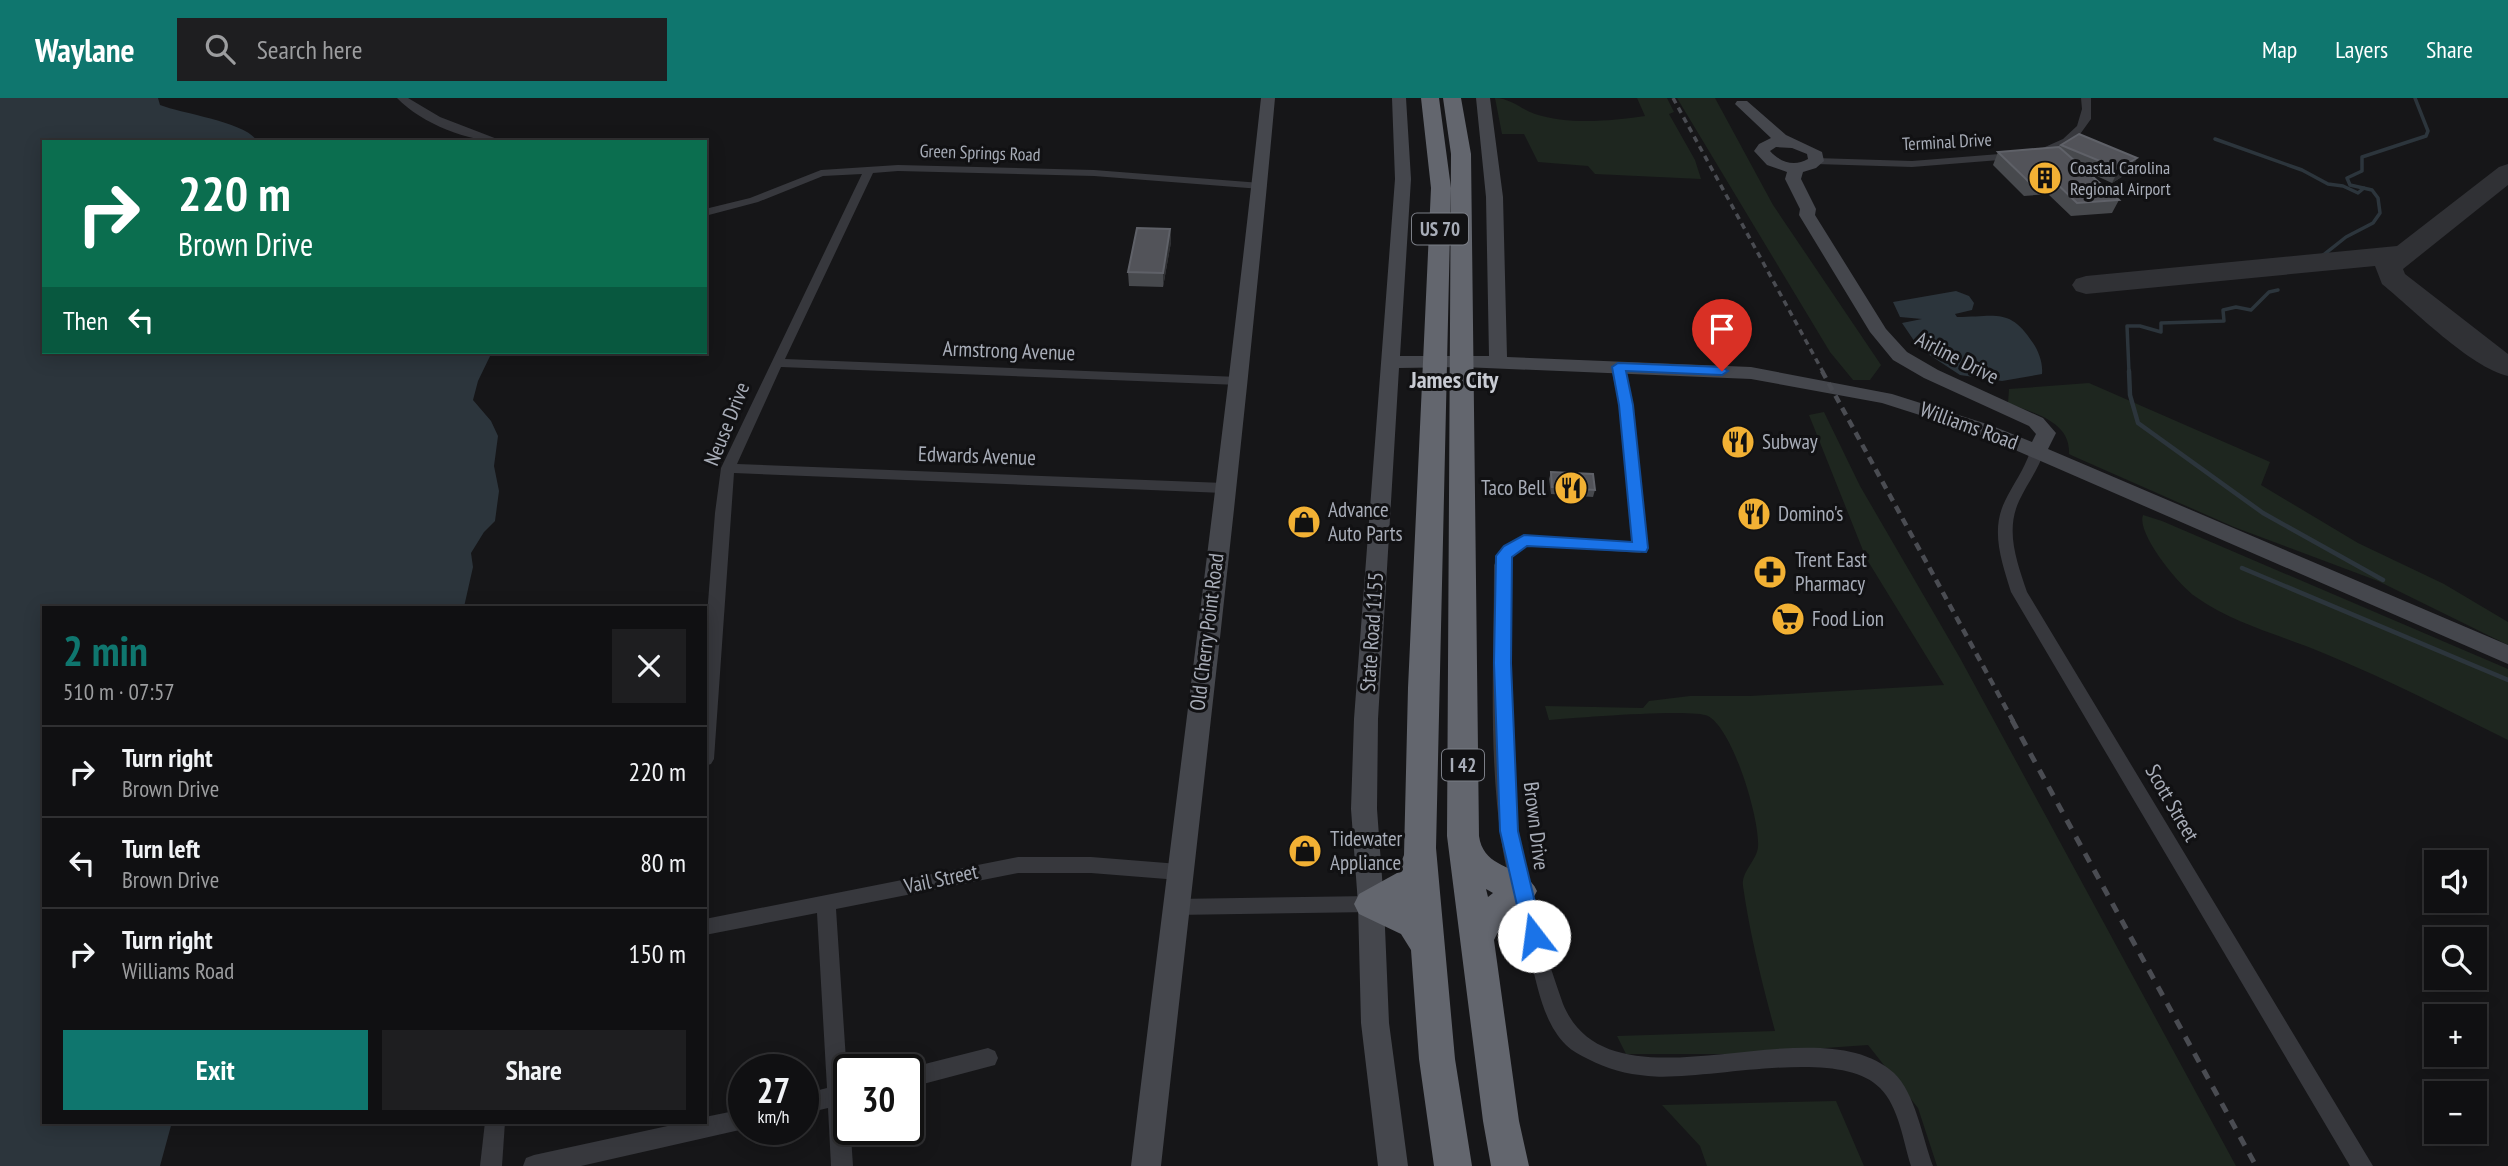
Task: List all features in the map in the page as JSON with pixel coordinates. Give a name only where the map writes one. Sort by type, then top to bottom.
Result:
[{"type":"highway","name":"US 70","points":[[1430,98],[1441,188],[1449,361],[1423,688],[1419,848],[1437,1059],[1453,1166]]},
{"type":"highway","name":"I 42","points":[[1452,98],[1461,154],[1449,361],[1461,463],[1465,853],[1501,1121],[1510,1166]]},
{"type":"highway","points":[[1371,904],[1410,884],[1418,866],[1419,848]]},
{"type":"highway","points":[[1465,853],[1483,872],[1521,891],[1493,911],[1482,925],[1476,942]]},
{"type":"highway","points":[[1371,904],[1413,924],[1429,948]]},
{"type":"street","points":[[402,98],[418,111],[460,131],[493,140]]},
{"type":"street","name":"Old Cherry Point Road","points":[[1146,1166],[1224,488],[1239,381],[1268,98]]},
{"type":"street","name":"State Road 1155","points":[[1393,1166],[1375,1023],[1371,904],[1364,809],[1366,719],[1403,179],[1399,98]]},
{"type":"street","points":[[1483,98],[1493,150],[1496,198],[1498,362]]},
{"type":"street","name":"Terminal Drive","points":[[1797,168],[1809,166],[1816,161],[1912,164],[2037,154],[2054,148],[2081,129],[2088,116],[2086,98]]},
{"type":"street","points":[[1740,101],[1775,136],[1809,148],[1816,161]]},
{"type":"street","points":[[1740,101],[1741,108],[1767,137],[1768,144],[1762,152],[1764,156],[1782,171],[1799,209],[1807,215],[1808,209],[1793,178],[1797,168],[1775,164]]},
{"type":"street","points":[[1768,144],[1787,142]]},
{"type":"street","name":"Green Springs Road","points":[[707,212],[754,200],[821,173],[898,168],[1094,173],[1261,186]]},
{"type":"street","name":"Neuse Drive","points":[[707,730],[722,513],[728,468],[869,170]]},
{"type":"street","name":"Airline Drive","points":[[1807,215],[1889,346],[1931,374],[2036,422],[2046,433],[2037,452]]},
{"type":"street","name":"Armstrong Avenue","points":[[776,362],[1239,381]]},
{"type":"street","name":"Williams Road","points":[[1392,362],[1498,362],[1751,373],[1864,392],[1947,416],[2037,452],[2508,655]]},
{"type":"street","name":"Brown Drive","points":[[1618,367],[1626,405],[1640,548],[1524,540],[1509,550],[1502,565],[1502,663],[1509,831],[1521,891],[1554,1009],[1564,1028],[1578,1044],[1619,1063],[1643,1066],[1830,1058],[1861,1062],[1880,1073],[1894,1089],[1922,1166]]},
{"type":"street","name":"Scott Street","points":[[2037,452],[2031,471],[2010,504],[2004,546],[2019,592],[2362,1166]]},
{"type":"street","name":"Edwards Avenue","points":[[728,468],[1224,488]]},
{"type":"street","name":"Vail Street","points":[[707,927],[1018,865],[1091,865],[1179,872]]},
{"type":"street","points":[[826,904],[840,1054]]},
{"type":"street","points":[[1175,907],[1371,904]]},
{"type":"street","points":[[924,1074],[988,1058]]},
{"type":"street","points":[[534,1166],[728,1123]]},
{"type":"street","points":[[491,1166],[495,1124]]},
{"type":"street","points":[[842,1166],[843,1145]]},
{"type":"shaded area","points":[[0,98],[158,98],[160,105],[228,124],[252,135],[256,140],[42,140],[42,354],[491,354],[478,381],[473,400],[491,421],[498,436],[494,466],[499,491],[495,521],[484,532],[471,553],[473,567],[464,606],[42,606],[42,1124],[171,1124],[160,1166],[0,1166]]},
{"type":"shaded area","points":[[1495,98],[1506,100],[1535,114],[1562,120],[1590,121],[1645,116],[1637,98],[1667,98],[1674,112],[1669,114],[1695,160],[1701,179],[1595,174],[1588,166],[1538,162],[1524,134],[1502,134]]},
{"type":"shaded area","points":[[1677,98],[1715,98],[1773,205],[1881,365],[1870,380],[1853,380],[1830,352]]},
{"type":"shaded area","points":[[1956,291],[1969,296],[1974,303],[1972,310],[1955,314],[1957,317],[2001,316],[2017,324],[2037,350],[2042,374],[2002,381],[1960,375],[1919,348],[1902,323],[1922,319],[1900,317],[1893,302]]},
{"type":"shaded area","points":[[2089,383],[2270,462],[2261,485],[2358,543],[2444,584],[2508,622],[2508,645],[2378,581],[2234,527],[2073,456],[2069,454],[2068,443],[2057,426],[2039,415],[2008,403],[2009,389]]},
{"type":"shaded area","points":[[1824,412],[1860,486],[1960,658],[2236,1166],[1937,1166],[1918,1108],[1868,1045],[1740,1054],[1626,1054],[1617,1036],[1775,1031],[1749,923],[1743,886],[1744,876],[1758,847],[1755,817],[1743,776],[1727,738],[1708,716],[1657,713],[1549,720],[1545,706],[1643,708],[1649,701],[1690,696],[1750,696],[1944,685],[1866,558],[1809,415]]},
{"type":"shaded area","points":[[2143,515],[2508,669],[2508,740],[2374,675],[2211,607],[2189,591],[2160,559],[2146,534]]},
{"type":"shaded area","points":[[1836,1101],[1864,1166],[1707,1166],[1700,1146],[1662,1105]]},
{"type":"building","points":[[2079,134],[2137,158],[2119,169],[2061,145]]},
{"type":"building","points":[[2059,147],[2119,200],[2077,203],[2054,181],[2030,183],[1998,152]]},
{"type":"building","points":[[1137,228],[1170,229],[1163,273],[1128,272]]},
{"type":"building","points":[[1551,472],[1593,474],[1595,490],[1552,487]]},
{"type":"waterway","points":[[2364,188],[2350,185],[2347,178],[2362,171],[2362,157],[2426,136],[2428,131],[2415,98]]},
{"type":"waterway","points":[[2215,139],[2302,170],[2328,184],[2343,186],[2358,193],[2364,188]]},
{"type":"waterway","points":[[2317,260],[2346,237],[2373,223],[2380,213],[2378,198],[2372,190],[2364,188]]},
{"type":"waterway","points":[[2129,372],[2127,326],[2140,326],[2161,332],[2161,323],[2224,321],[2223,310],[2236,307],[2251,310],[2269,292],[2278,290]]},
{"type":"waterway","points":[[2129,371],[2130,395],[2138,423],[2263,513],[2383,580]]},
{"type":"waterway","points":[[2242,568],[2508,680]]},
{"type":"taxiway","points":[[2406,252],[2508,172]]},
{"type":"taxiway","points":[[2086,285],[2389,256],[2406,252]]},
{"type":"taxiway","points":[[2406,252],[2388,267],[2392,278],[2485,353],[2508,367]]},
{"type":"railway","points":[[1673,98],[1823,372]]},
{"type":"railway","points":[[1822,371],[2013,721]]},
{"type":"railway","points":[[2012,720],[2256,1166]]},
{"type":"place","name":"Coastal Carolina Regional Airport","points":[[2045,178]]},
{"type":"place","name":"Subway","points":[[1738,442]]},
{"type":"place","name":"Taco Bell","points":[[1571,488]]},
{"type":"place","name":"Domino's","points":[[1754,514]]},
{"type":"place","name":"Advance Auto Parts","points":[[1304,522]]},
{"type":"place","name":"Trent East Pharmacy","points":[[1770,572]]},
{"type":"place","name":"Food Lion","points":[[1788,619]]},
{"type":"place","name":"Tidewater Appliance","points":[[1305,851]]},
{"type":"district","name":"James City","points":[[1454,380]]},
{"type":"route","points":[[1534,936],[1521,891],[1509,831],[1502,663],[1504,556],[1524,540],[1640,548],[1626,405],[1618,367],[1722,371]]}]
